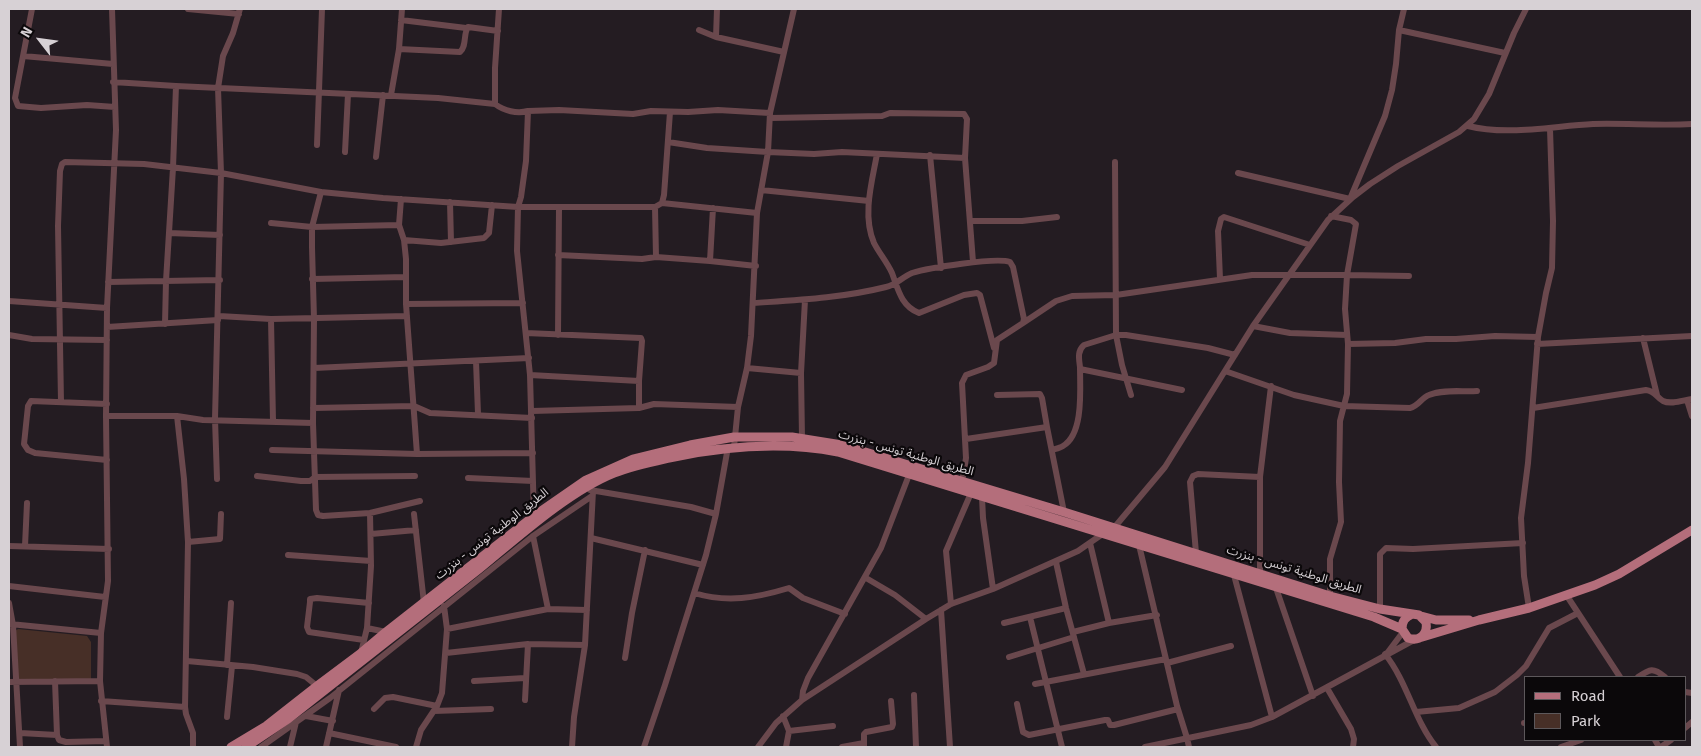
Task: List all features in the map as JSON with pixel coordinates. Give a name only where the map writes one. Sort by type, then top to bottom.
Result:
[{"type":"main road","name":"الطريق الوطنية تونس - بنزرت","points":[[246,747],[288,719],[405,622],[424,603],[586,480],[617,465],[657,452],[734,437],[802,438],[842,446],[1064,512],[1380,610],[1417,615],[1436,620],[1479,620]]},
{"type":"main road","name":"الطريق الوطنية تونس - بنزرت","points":[[231,747],[266,726],[361,654],[386,632],[443,597],[534,520],[590,492],[608,476],[633,467],[731,447],[792,446],[838,452],[1374,617],[1402,631]]},
{"type":"main road","name":"الطريق الوطنية تونس - بنزرت","points":[[1417,639],[1567,596],[1619,574],[1692,530]]},
{"type":"main road","points":[[1417,615],[1426,622],[1426,630],[1417,639],[1408,638],[1402,631],[1403,621],[1405,618],[1417,615]]},
{"type":"street","points":[[32,9],[15,98],[18,106],[41,108],[87,105],[115,107]]},
{"type":"street","points":[[55,681],[56,734],[59,740],[64,742],[107,744],[100,681],[101,633],[108,581],[109,549],[106,340],[115,163],[112,9]]},
{"type":"street","points":[[188,9],[240,11],[223,56],[218,88],[221,173],[220,280],[215,419],[217,479]]},
{"type":"street","points":[[317,145],[322,9]]},
{"type":"street","points":[[391,95],[399,48],[402,9]]},
{"type":"street","points":[[495,104],[499,9]]},
{"type":"street","points":[[716,37],[717,9]]},
{"type":"street","points":[[644,747],[703,565],[734,437],[738,406],[747,368],[754,303],[758,213],[768,152],[770,116],[794,9]]},
{"type":"street","points":[[1350,199],[1384,116],[1392,90],[1403,9]]},
{"type":"street","points":[[758,747],[783,716],[802,700],[926,619],[952,604],[1056,562],[1078,551],[1101,534],[1114,528],[1165,467],[1253,326],[1331,216],[1350,199],[1398,166],[1468,126],[1474,120],[1489,94],[1505,53],[1526,9]]},
{"type":"street","points":[[401,20],[498,31]]},
{"type":"street","points":[[399,48],[460,52],[464,48],[466,28]]},
{"type":"street","points":[[699,30],[716,37],[784,52]]},
{"type":"street","points":[[1399,30],[1443,38],[1505,53]]},
{"type":"street","points":[[23,56],[113,64]]},
{"type":"street","points":[[114,82],[438,98],[495,104],[516,112],[559,110],[633,114],[651,111],[728,110],[770,116],[882,116],[890,113],[964,114],[967,119],[965,158],[973,262]]},
{"type":"street","points":[[165,324],[174,168],[176,86]]},
{"type":"street","points":[[345,152],[348,94]]},
{"type":"street","points":[[376,156],[383,95]]},
{"type":"street","points":[[528,111],[526,161],[518,207],[517,251],[529,358],[534,520]]},
{"type":"street","points":[[662,203],[670,112]]},
{"type":"street","points":[[1468,126],[1490,130],[1550,129],[1591,124],[1692,124]]},
{"type":"street","points":[[1529,608],[1525,589],[1522,504],[1528,463],[1538,340],[1552,268],[1554,221],[1550,129]]},
{"type":"street","points":[[668,142],[707,148],[768,152],[814,154],[842,152],[965,158]]},
{"type":"street","points":[[878,154],[869,201],[871,234],[892,272],[895,284],[904,302],[919,314],[964,296],[977,293],[980,295],[995,349]]},
{"type":"street","points":[[930,155],[941,268]]},
{"type":"street","points":[[61,402],[58,226],[60,167],[65,162],[144,164],[221,173],[321,192],[492,206],[559,208],[655,207],[662,203],[758,213]]},
{"type":"street","points":[[1115,162],[1116,335],[1131,395]]},
{"type":"street","points":[[1238,173],[1350,199]]},
{"type":"street","points":[[761,190],[869,201]]},
{"type":"street","points":[[321,192],[312,227],[314,319],[313,423],[316,510],[318,515],[323,516],[370,513],[420,501]]},
{"type":"street","points":[[401,199],[400,225],[404,240],[406,304],[417,454]]},
{"type":"street","points":[[450,202],[451,242]]},
{"type":"street","points":[[404,240],[429,243],[451,242],[487,236],[491,228],[492,206]]},
{"type":"street","points":[[655,207],[656,257]]},
{"type":"street","points":[[558,334],[559,208]]},
{"type":"street","points":[[710,260],[713,208]]},
{"type":"street","points":[[1330,596],[1330,559],[1341,522],[1339,482],[1340,422],[1348,394],[1348,344],[1345,309],[1347,275],[1356,224],[1351,220],[1331,216]]},
{"type":"street","points":[[970,220],[1022,221],[1057,217]]},
{"type":"street","points":[[1220,278],[1218,231],[1221,219],[1224,217],[1310,244]]},
{"type":"street","points":[[271,224],[312,227],[400,225]]},
{"type":"street","points":[[169,233],[220,235]]},
{"type":"street","points":[[558,255],[710,260],[756,266]]},
{"type":"street","points":[[754,303],[847,295],[895,284],[913,273],[973,262],[999,260],[1010,262],[1017,285],[1024,319],[1023,323]]},
{"type":"street","points":[[962,482],[966,458],[966,439],[962,383],[966,375],[994,363],[997,340],[1056,301],[1065,297],[1116,295],[1160,290],[1220,278],[1274,274],[1409,276]]},
{"type":"street","points":[[312,279],[406,277]]},
{"type":"street","points":[[108,282],[220,280]]},
{"type":"street","points":[[802,438],[801,373],[805,300]]},
{"type":"street","points":[[9,301],[107,308]]},
{"type":"street","points":[[406,304],[523,303]]},
{"type":"street","points":[[107,327],[165,324],[219,318],[271,320],[407,316]]},
{"type":"street","points":[[271,320],[273,421]]},
{"type":"street","points":[[1253,326],[1290,333],[1347,335]]},
{"type":"street","points":[[526,333],[641,338],[638,381],[639,408]]},
{"type":"street","points":[[1052,450],[1063,446],[1074,434],[1077,427],[1079,352],[1082,346],[1116,335],[1149,338],[1235,355]]},
{"type":"street","points":[[9,336],[32,339],[106,340]]},
{"type":"street","points":[[1348,344],[1395,343],[1426,339],[1495,336],[1538,340],[1692,336]]},
{"type":"street","points":[[1643,338],[1657,395]]},
{"type":"street","points":[[314,368],[529,358]]},
{"type":"street","points":[[476,361],[478,414]]},
{"type":"street","points":[[747,368],[801,373]]},
{"type":"street","points":[[1080,369],[1182,390]]},
{"type":"street","points":[[1226,371],[1294,395],[1344,406],[1410,408],[1418,405],[1425,396],[1438,392],[1476,391]]},
{"type":"street","points":[[530,375],[638,381]]},
{"type":"street","points":[[1260,574],[1260,477],[1272,386]]},
{"type":"street","points":[[1532,408],[1651,390],[1663,401],[1689,399],[1692,416]]},
{"type":"street","points":[[997,395],[1040,394],[1064,512]]},
{"type":"street","points":[[106,404],[34,400],[29,403],[24,444],[28,450],[35,454],[107,460]]},
{"type":"street","points":[[314,408],[414,406],[430,413],[532,414],[639,408],[654,404],[738,406]]},
{"type":"street","points":[[106,416],[177,416],[203,420],[313,423]]},
{"type":"street","points":[[177,416],[188,542],[185,707],[193,732],[193,747]]},
{"type":"street","points":[[966,439],[1048,427]]},
{"type":"street","points":[[272,450],[417,454],[532,453]]},
{"type":"street","points":[[1196,553],[1190,482],[1193,476],[1198,474],[1260,477]]},
{"type":"street","points":[[802,700],[808,678],[866,578],[881,548],[909,475]]},
{"type":"street","points":[[257,476],[301,481],[310,481],[315,477],[415,476]]},
{"type":"street","points":[[468,478],[533,481]]},
{"type":"street","points":[[261,747],[306,716],[590,492],[691,507],[716,514]]},
{"type":"street","points":[[572,747],[574,718],[585,645],[591,538],[590,492]]},
{"type":"street","points":[[952,604],[946,551],[971,493]]},
{"type":"street","points":[[982,497],[992,589]]},
{"type":"street","points":[[25,546],[28,503]]},
{"type":"street","points":[[361,654],[370,602],[370,513]]},
{"type":"street","points":[[188,542],[220,539],[221,514]]},
{"type":"street","points":[[414,514],[424,603]]},
{"type":"street","points":[[371,534],[416,530]]},
{"type":"street","points":[[533,536],[548,609]]},
{"type":"street","points":[[591,538],[703,565]]},
{"type":"street","points":[[1090,543],[1109,623]]},
{"type":"street","points":[[1380,610],[1380,554],[1386,548],[1413,549],[1523,543]]},
{"type":"street","points":[[1139,545],[1178,709],[1188,738],[1189,747]]},
{"type":"street","points":[[9,546],[109,549]]},
{"type":"street","points":[[625,658],[632,613],[646,550]]},
{"type":"street","points":[[288,555],[371,561]]},
{"type":"street","points":[[1056,562],[1084,674]]},
{"type":"street","points":[[1234,575],[1272,717]]},
{"type":"street","points":[[866,578],[926,619]]},
{"type":"street","points":[[9,586],[106,597]]},
{"type":"street","points":[[694,593],[713,598],[741,599],[789,588],[803,598],[845,614]]},
{"type":"street","points":[[1276,588],[1313,696]]},
{"type":"street","points":[[1567,596],[1617,676]]},
{"type":"street","points":[[416,747],[421,730],[435,709],[442,693],[447,629],[443,597]]},
{"type":"street","points":[[364,640],[309,632],[307,627],[310,599],[370,602]]},
{"type":"street","points":[[9,602],[12,682],[20,733],[20,747]]},
{"type":"street","points":[[227,717],[231,603]]},
{"type":"street","points":[[1004,623],[1066,608]]},
{"type":"street","points":[[447,629],[548,609],[587,610]]},
{"type":"street","points":[[941,610],[950,747]]},
{"type":"street","points":[[1416,712],[1459,708],[1495,692],[1526,666],[1550,628],[1578,613]]},
{"type":"street","points":[[1009,657],[1109,623],[1157,615]]},
{"type":"street","points":[[1030,617],[1062,747]]},
{"type":"street","points":[[11,625],[101,633]]},
{"type":"street","points":[[367,628],[386,632]]},
{"type":"street","points":[[1385,654],[1402,631]]},
{"type":"street","points":[[1145,747],[1251,725],[1272,717],[1313,696],[1385,654],[1417,639]]},
{"type":"street","points":[[446,653],[528,644],[585,645]]},
{"type":"street","points":[[525,700],[528,644]]},
{"type":"street","points":[[1035,684],[1167,661],[1231,646]]},
{"type":"street","points":[[1385,654],[1398,674],[1427,735],[1436,747]]},
{"type":"street","points":[[187,661],[302,675],[317,686]]},
{"type":"street","points":[[1640,676],[1649,670],[1663,676]]},
{"type":"street","points":[[474,681],[525,678]]},
{"type":"street","points":[[12,682],[100,681]]},
{"type":"street","points":[[1327,688],[1351,729],[1354,739],[1353,747]]},
{"type":"street","points":[[326,747],[339,690]]},
{"type":"street","points":[[914,695],[916,747]]},
{"type":"street","points":[[374,709],[385,698],[394,697],[435,709],[491,709]]},
{"type":"street","points":[[101,701],[185,707]]},
{"type":"street","points":[[842,747],[864,745],[864,734],[866,732],[892,727],[891,701]]},
{"type":"street","points":[[1017,704],[1024,733],[1029,735],[1106,720],[1108,720],[1110,725],[1114,726],[1178,709]]},
{"type":"street","points":[[306,716],[333,721]]},
{"type":"street","points":[[783,716],[789,731],[786,747]]},
{"type":"street","points":[[290,747],[296,722]]},
{"type":"street","points":[[789,731],[833,726]]},
{"type":"street","points":[[20,733],[56,734]]},
{"type":"street","points":[[329,734],[396,747]]},
{"type":"street","points":[[1561,747],[1578,741]]},
{"type":"green space","points":[[18,629],[87,636],[91,642],[91,681],[18,679],[15,631]]}]
